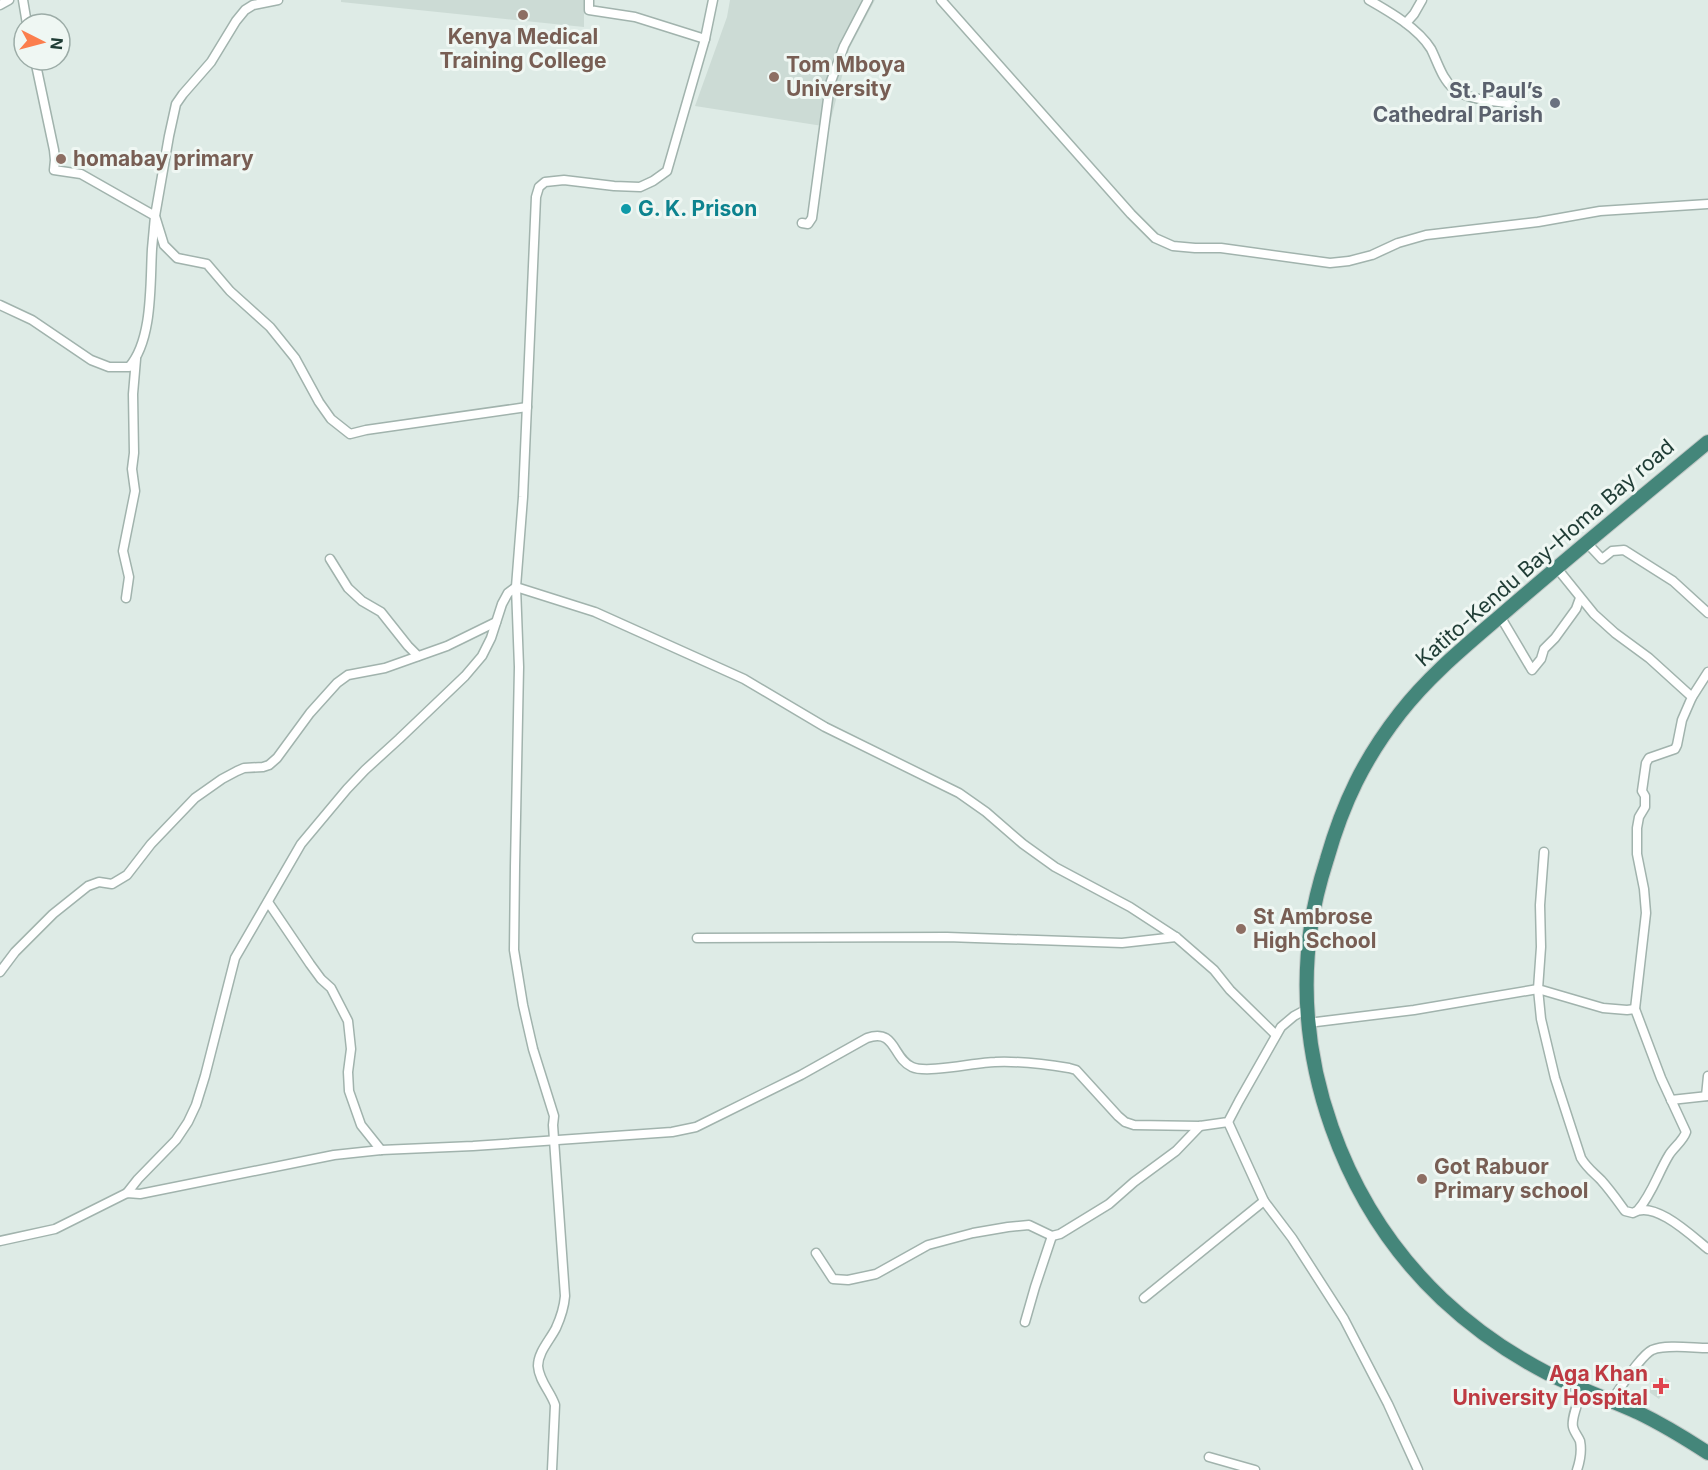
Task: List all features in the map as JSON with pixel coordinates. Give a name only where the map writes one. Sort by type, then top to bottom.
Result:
[{"type":"highway","name":"Katito-Kendu Bay-Homa Bay road","points":[[1708,442],[1464,646],[1401,711],[1371,752],[1351,790],[1330,848],[1315,901],[1306,980],[1312,1052],[1325,1108],[1336,1141],[1353,1179],[1372,1212],[1415,1271],[1443,1300],[1480,1332],[1516,1356],[1660,1423],[1708,1453]]},
{"type":"street","points":[[0,5],[9,0]]},
{"type":"street","points":[[0,305],[32,320],[91,360],[109,367],[129,366],[142,345],[151,299],[155,216],[176,104],[211,62],[245,10],[278,0]]},
{"type":"street","points":[[589,0],[589,10],[635,17],[705,39]]},
{"type":"street","points":[[552,1470],[555,1405],[538,1366],[542,1350],[555,1330],[564,1309],[566,1296],[554,1116],[533,1049],[514,950],[519,667],[516,587],[523,497],[536,197],[539,187],[546,182],[564,180],[640,187],[667,171],[705,39],[713,0]]},
{"type":"street","points":[[802,224],[808,224],[812,218],[830,84],[844,46],[868,0]]},
{"type":"street","points":[[941,0],[1131,214],[1155,238],[1173,246],[1221,248],[1330,263],[1372,255],[1398,243],[1426,235],[1538,222],[1600,211],[1708,204]]},
{"type":"street","points":[[1369,0],[1406,23],[1430,48],[1444,78],[1455,90],[1468,96],[1512,104],[1513,116]]},
{"type":"street","points":[[1406,23],[1422,0]]},
{"type":"street","points":[[38,72],[54,150],[54,170],[81,174],[155,216],[164,245],[177,258],[207,264],[230,291],[270,327],[295,358],[331,419],[350,434],[527,407]]},
{"type":"street","points":[[126,598],[129,577],[123,550],[135,491],[132,469],[136,358]]},
{"type":"street","points":[[1587,543],[1602,559],[1612,551],[1624,550],[1673,581],[1708,613]]},
{"type":"street","points":[[330,559],[348,588],[362,601],[381,612],[418,656]]},
{"type":"street","points":[[1556,567],[1580,598],[1608,626],[1649,658],[1692,697]]},
{"type":"street","points":[[0,1241],[56,1229],[127,1193],[176,1140],[196,1105],[235,958],[301,844],[365,770],[465,676],[482,656],[508,593],[516,587]]},
{"type":"street","points":[[516,587],[595,612],[744,679],[825,727],[959,793],[1056,867],[1130,907],[1176,937],[1214,970],[1230,990],[1276,1035]]},
{"type":"street","points":[[1500,616],[1532,670],[1541,659],[1544,649],[1576,609],[1580,598]]},
{"type":"street","points":[[0,972],[15,952],[53,914],[88,886],[99,882],[112,884],[127,875],[151,844],[195,798],[237,771],[269,765],[277,758],[310,713],[348,675],[385,668],[447,646],[496,621]]},
{"type":"street","points":[[1544,852],[1538,989],[1541,1018],[1555,1078],[1586,1167],[1595,1173],[1625,1211],[1634,1213],[1645,1202],[1671,1152],[1686,1132],[1654,1060],[1635,1009],[1646,913],[1637,854],[1637,828],[1639,817],[1645,807],[1645,796],[1642,791],[1648,758],[1675,749],[1682,720],[1692,697],[1708,672]]},
{"type":"street","points":[[268,902],[321,979],[332,988],[348,1021],[351,1049],[348,1072],[349,1091],[361,1125],[381,1150]]},
{"type":"street","points":[[697,938],[947,937],[1122,943],[1176,937]]},
{"type":"street","points":[[1228,1122],[1286,1021],[1308,1016],[1414,1010],[1538,989],[1603,1008],[1635,1009]]},
{"type":"street","points":[[127,1193],[140,1194],[325,1156],[381,1150],[672,1132],[696,1127],[876,1035],[883,1036],[890,1041],[904,1061],[913,1067],[925,1069],[995,1062],[1076,1070],[1118,1116],[1134,1125],[1200,1126],[1228,1122]]},
{"type":"street","points":[[1671,1100],[1707,1096],[1708,1076]]},
{"type":"street","points":[[1228,1122],[1264,1201],[1304,1255],[1344,1319],[1388,1404],[1418,1470]]},
{"type":"street","points":[[816,1253],[833,1279],[848,1280],[876,1274],[928,1245],[972,1233],[1029,1225],[1052,1236],[1060,1234],[1109,1204],[1176,1151],[1200,1126]]},
{"type":"street","points":[[1144,1298],[1264,1201]]},
{"type":"street","points":[[1638,1210],[1661,1214],[1708,1249]]},
{"type":"street","points":[[1025,1322],[1052,1236]]},
{"type":"street","points":[[1611,1401],[1644,1357],[1652,1350],[1708,1348]]},
{"type":"street","points":[[1577,1470],[1581,1448],[1572,1426],[1583,1389]]},
{"type":"street","points":[[1209,1457],[1255,1470]]},
{"type":"shaded area","name":"Kenya Medical Training College","points":[[341,0],[584,0],[584,27],[341,2]]},
{"type":"shaded area","name":"Tom Mboya University","points":[[730,0],[875,0],[849,49],[829,127],[695,106],[727,17]]},
{"type":"shaded area","name":"Aga Khan University Hospital","points":[[1661,1375],[1670,1381],[1659,1399],[1649,1392],[1652,1387],[1656,1387],[1654,1386]]},
{"type":"place","name":"Kenya Medical Training College","points":[[523,15]]},
{"type":"place","name":"Tom Mboya University","points":[[774,77]]},
{"type":"place","name":"St. Paul’s Cathedral Parish","points":[[1555,103]]},
{"type":"place","name":"homabay primary","points":[[61,159]]},
{"type":"place","name":"G. K. Prison","points":[[626,209]]},
{"type":"place","name":"St Ambrose High School","points":[[1241,929]]},
{"type":"place","name":"Got Rabuor Primary school","points":[[1422,1179]]},
{"type":"place","name":"Aga Khan University Hospital","points":[[1661,1386]]}]
